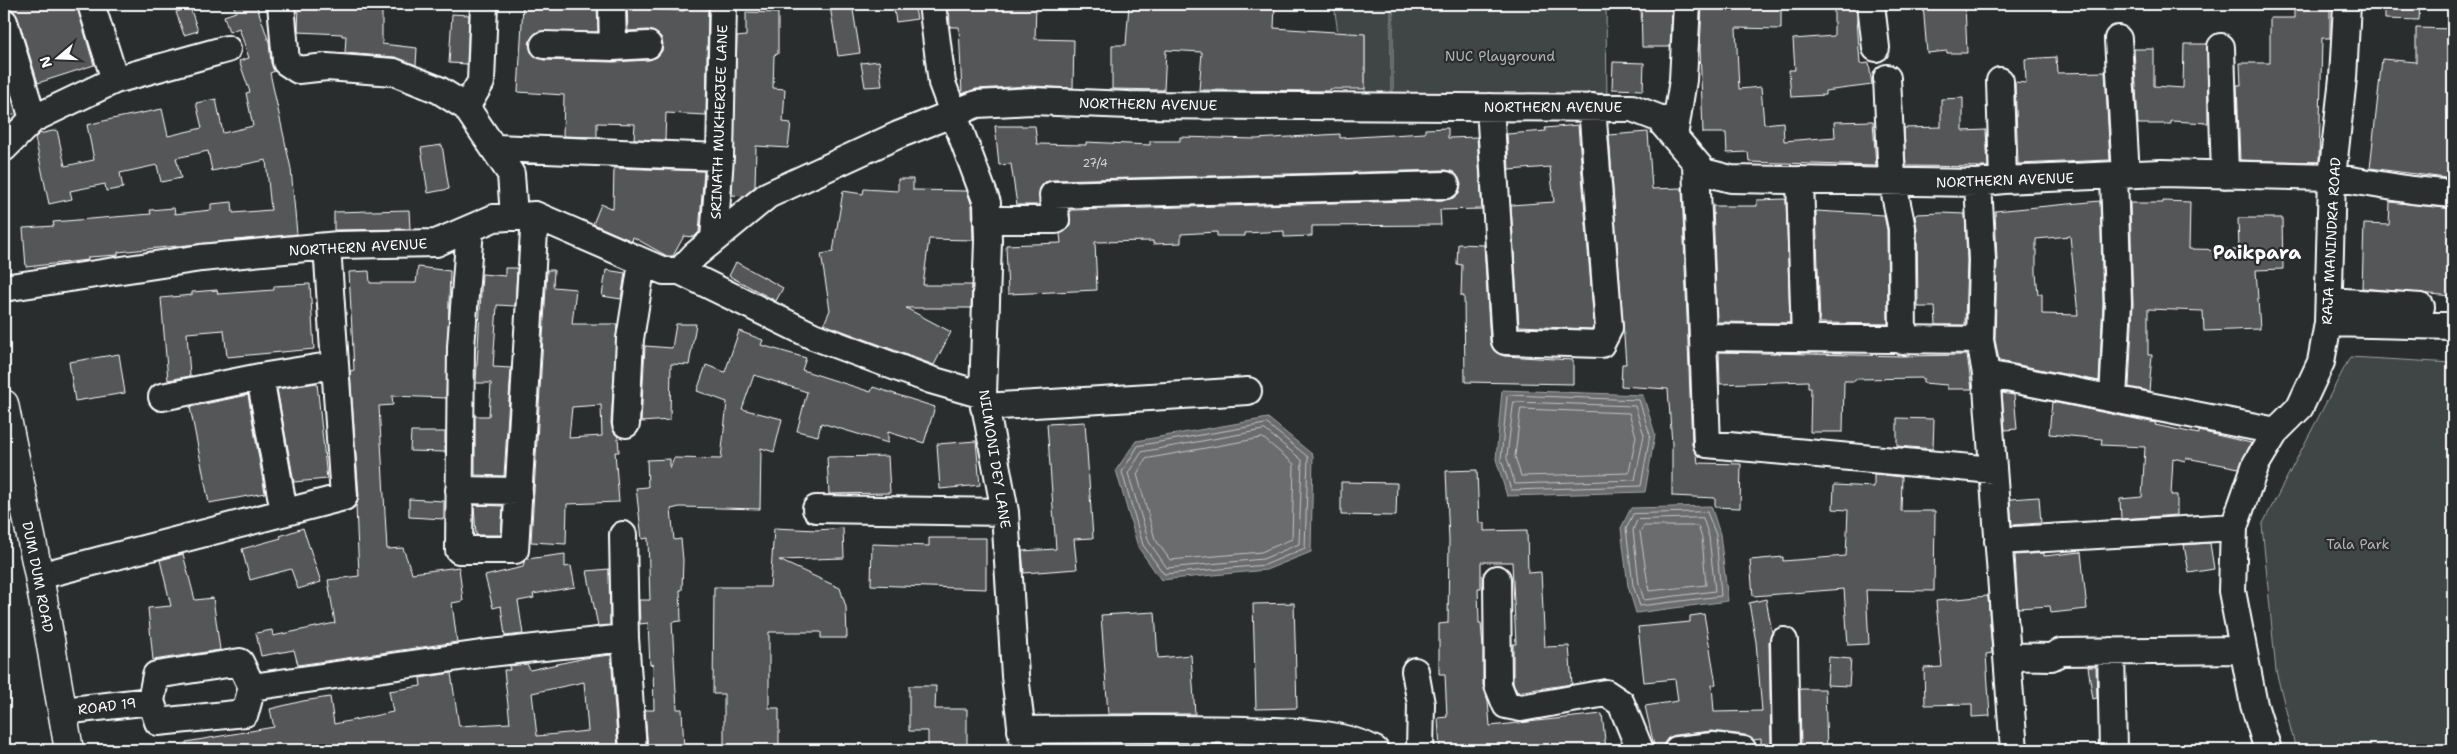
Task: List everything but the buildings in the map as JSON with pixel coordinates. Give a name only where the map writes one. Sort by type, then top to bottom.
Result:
[{"type":"main road","name":"DUM DUM ROAD","points":[[4,404],[39,576],[69,750]]},
{"type":"street","points":[[91,4],[115,80]]},
{"type":"street","points":[[281,4],[286,62],[298,70],[327,67],[394,72],[439,90],[466,106],[511,174],[525,215],[519,491],[515,550],[459,550],[461,347],[470,229]]},
{"type":"street","points":[[466,106],[481,82],[484,4]]},
{"type":"street","points":[[612,4],[613,46]]},
{"type":"street","name":"SRINATH MUKHERJEE LANE","points":[[714,239],[720,156],[723,4]]},
{"type":"street","name":"NILMONI DEY LANE","points":[[932,4],[942,83],[987,203],[984,401],[1005,512],[1015,676],[1022,740]]},
{"type":"street","points":[[1674,137],[1683,80],[1687,4]]},
{"type":"street","points":[[1871,4],[1876,48]]},
{"type":"street","name":"RAJA MANINDRA ROAD","points":[[2268,750],[2254,705],[2232,591],[2234,527],[2256,464],[2276,431],[2300,407],[2321,362],[2329,312],[2332,177],[2343,78],[2347,4]]},
{"type":"street","points":[[4,22],[33,118]]},
{"type":"street","points":[[2113,398],[2118,303],[2120,175],[2118,39]]},
{"type":"street","points":[[544,45],[648,45]]},
{"type":"street","points":[[2221,47],[2224,175]]},
{"type":"street","points":[[4,148],[33,118],[115,80],[227,49]]},
{"type":"street","points":[[1887,78],[1892,180],[1902,228],[1903,341]]},
{"type":"street","points":[[2000,81],[1982,260],[1980,340],[1986,374],[2014,750]]},
{"type":"street","name":"NORTHERN AVENUE","points":[[680,271],[714,239],[768,195],[898,136],[977,104],[1032,102],[1139,105],[1632,108],[1658,118],[1696,165],[1704,172],[1731,179],[1991,182],[2161,173],[2332,177],[2412,190],[2453,194]]},
{"type":"street","points":[[1490,107],[1505,341],[1601,344],[1609,328],[1592,107]]},
{"type":"street","points":[[495,148],[720,156]]},
{"type":"street","points":[[1696,165],[1707,444],[1993,470]]},
{"type":"street","points":[[1800,180],[1806,338]]},
{"type":"street","points":[[987,220],[1056,220],[1053,195],[1446,185]]},
{"type":"street","points":[[525,215],[664,271],[680,271],[813,336],[984,401],[1248,391]]},
{"type":"street","name":"NORTHERN AVENUE","points":[[4,288],[201,258],[327,246],[436,243],[494,218],[525,215]]},
{"type":"street","points":[[39,576],[344,497],[327,246]]},
{"type":"street","points":[[626,424],[630,338],[642,263]]},
{"type":"street","points":[[2329,312],[2453,310]]},
{"type":"street","points":[[2329,312],[2453,326]]},
{"type":"street","points":[[1703,337],[1903,341],[1980,340]]},
{"type":"street","points":[[162,397],[260,377],[335,365]]},
{"type":"street","points":[[1986,374],[2276,431]]},
{"type":"street","points":[[260,377],[284,512]]},
{"type":"street","points":[[459,490],[519,491]]},
{"type":"street","points":[[816,508],[1005,512]]},
{"type":"street","points":[[1998,541],[2234,527]]},
{"type":"street","points":[[623,535],[625,638],[633,750]]},
{"type":"street","points":[[1497,579],[1498,685],[1506,705],[1521,708],[1606,693],[1621,703],[1640,750]]},
{"type":"street","points":[[252,687],[481,654],[625,638]]},
{"type":"street","points":[[1784,640],[1786,750]]},
{"type":"street","points":[[2007,656],[2051,657],[2061,652],[2243,650]]},
{"type":"street","points":[[2111,651],[2113,750]]},
{"type":"street","points":[[240,662],[252,687],[245,713],[158,722],[150,701],[156,675],[240,662]]},
{"type":"street","points":[[1415,671],[1421,704],[1420,750]]},
{"type":"street","name":"ROAD 19","points":[[63,711],[150,701]]},
{"type":"street","points":[[1022,740],[1176,728],[1304,732],[1358,741],[1376,750]]},
{"type":"street","points":[[1677,750],[1713,746],[1743,750]]},
{"type":"green space","points":[[1334,4],[1391,4],[1391,104],[1365,98],[1365,35],[1338,34]]},
{"type":"green space","name":"NUC Playground","points":[[1393,4],[1606,4],[1607,107],[1393,107]]},
{"type":"green space","points":[[4,60],[18,113],[4,118]]},
{"type":"green space","name":"Tala Park","points":[[2350,357],[2453,363],[2453,750],[2296,750],[2276,671],[2262,525]]},
{"type":"water","points":[[1502,390],[1643,395],[1655,434],[1645,492],[1507,496],[1496,459]]},
{"type":"water","points":[[1268,418],[1313,455],[1311,552],[1266,570],[1161,580],[1138,547],[1116,470],[1136,441]]},
{"type":"water","points":[[1711,506],[1720,534],[1728,601],[1636,613],[1628,586],[1621,528],[1631,508]]},
{"type":"district","name":"Paikpara","points":[[2257,252]]}]
